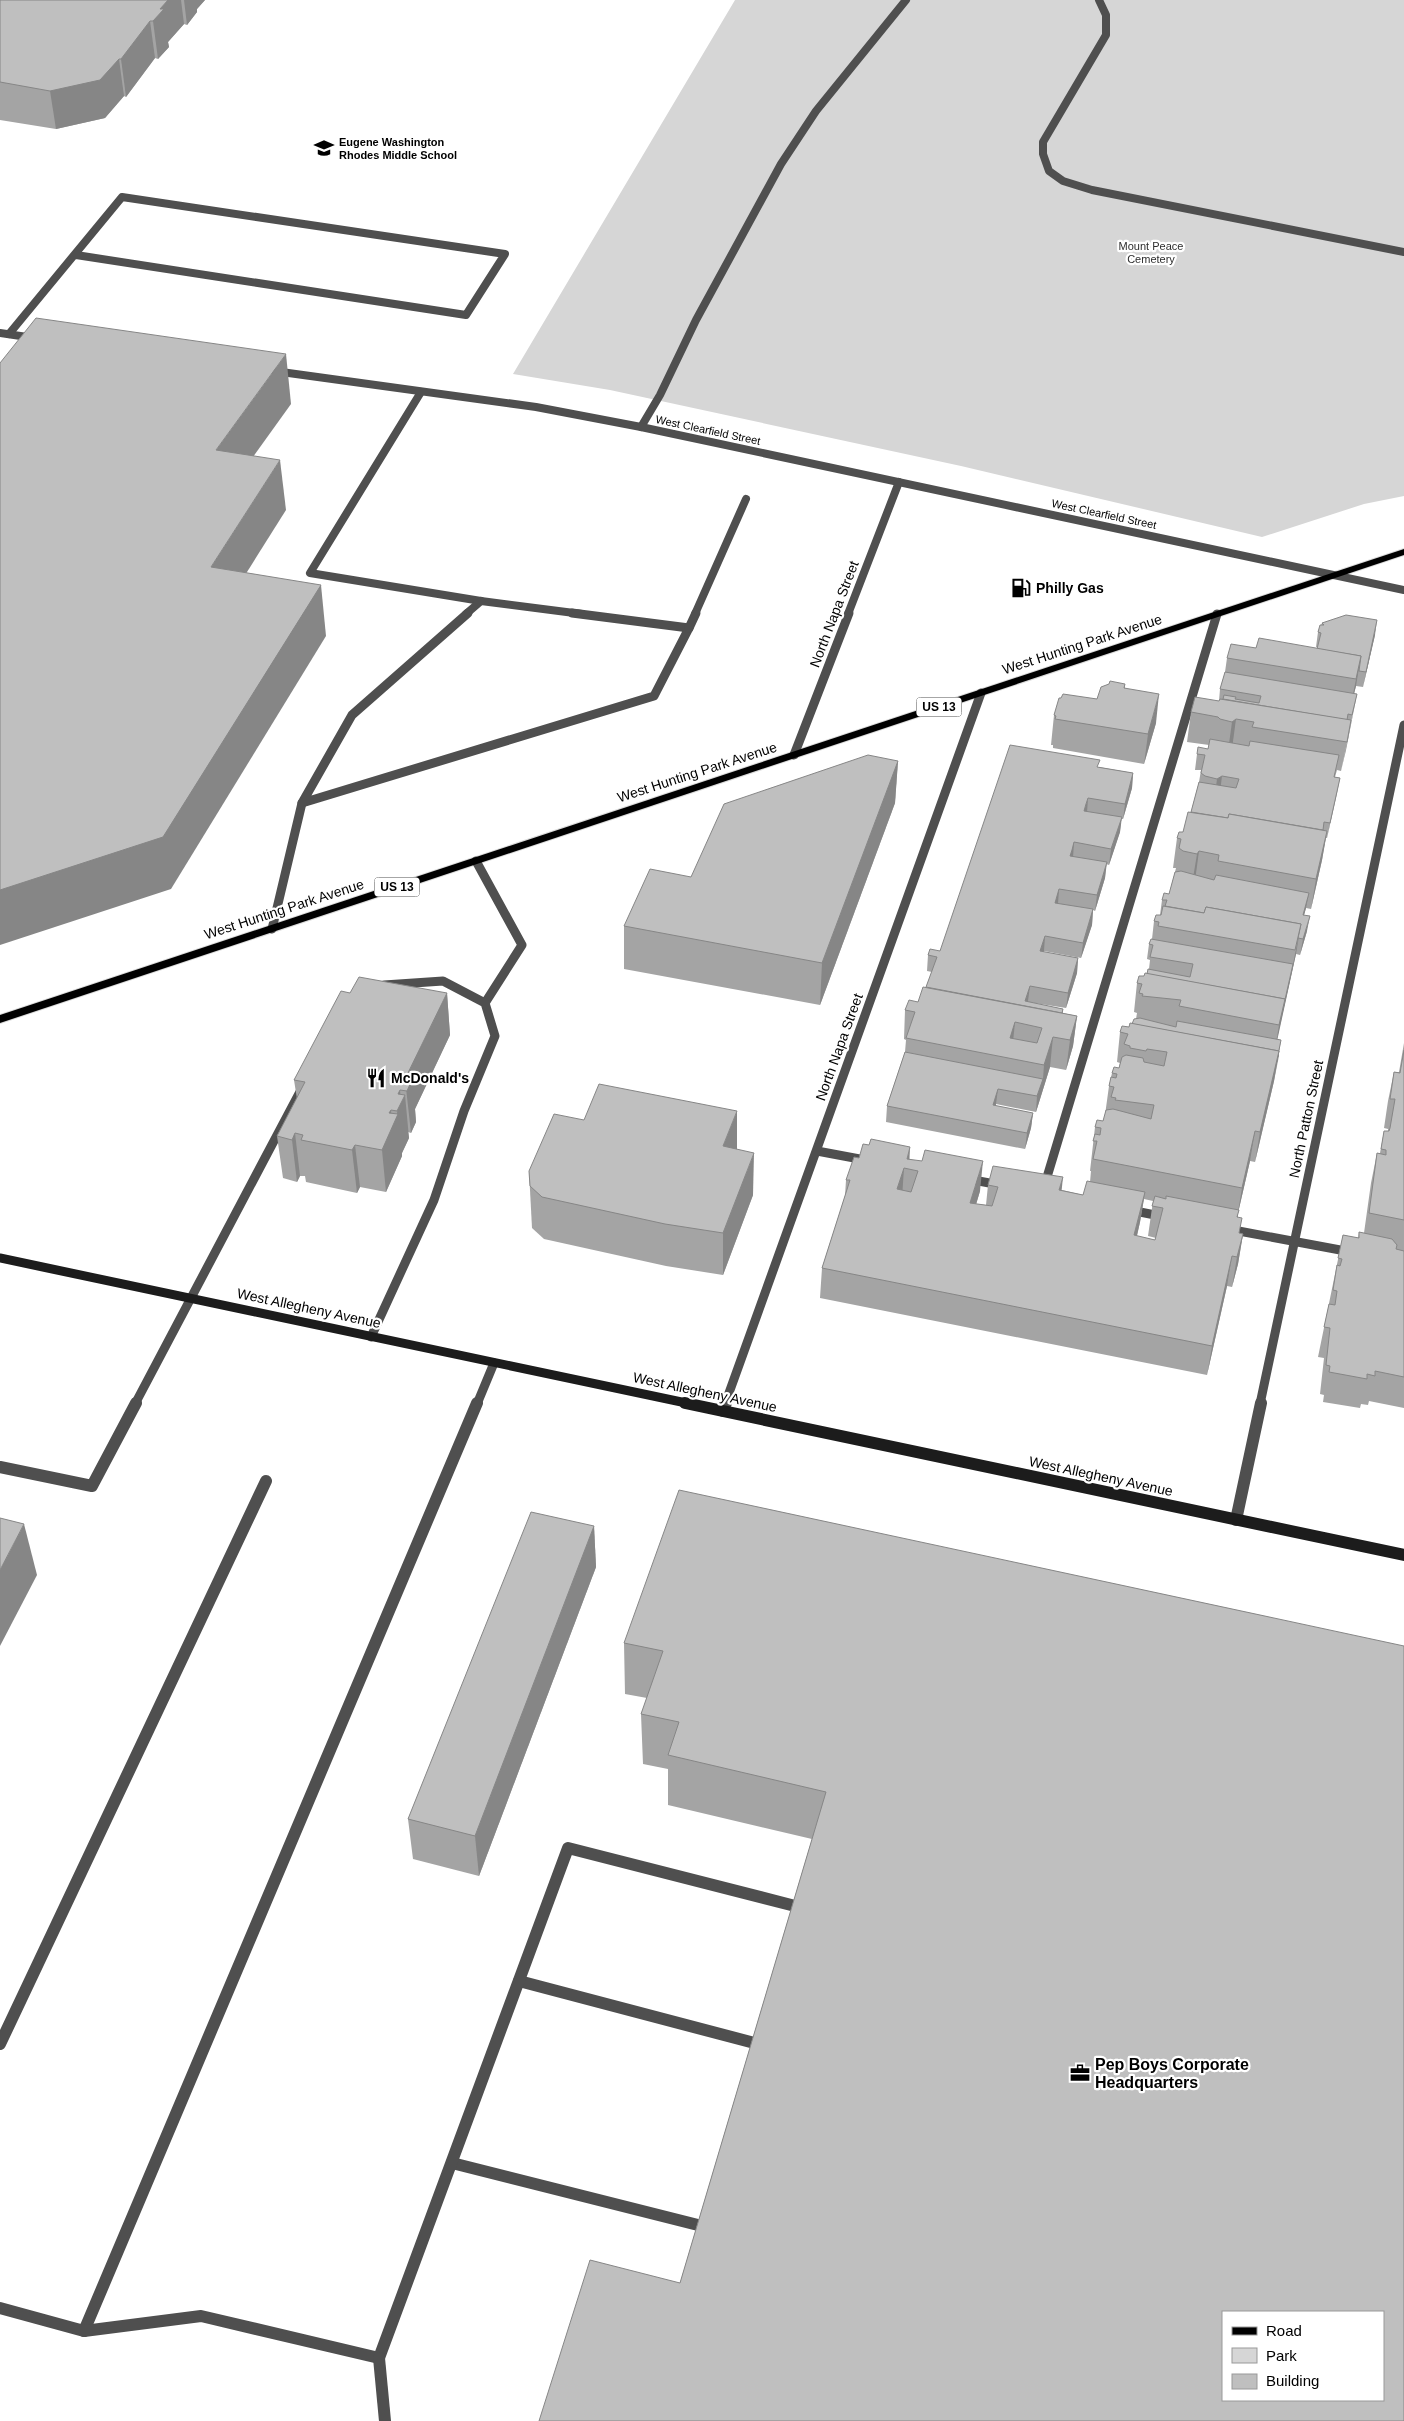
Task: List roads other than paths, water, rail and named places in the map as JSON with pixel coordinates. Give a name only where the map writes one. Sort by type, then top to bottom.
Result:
[{"type":"main road","name":"West Hunting Park Avenue","points":[[0,1020],[1404,552]]},
{"type":"main road","name":"West Allegheny Avenue","points":[[0,1258],[1404,1555]]},
{"type":"street","points":[[641,427],[660,395],[696,320],[781,164],[816,111],[906,0]]},
{"type":"street","points":[[1099,0],[1106,15],[1106,35],[1043,142],[1042,153],[1048,172],[1058,179],[1092,190],[1404,252]]},
{"type":"street","points":[[9,334],[122,197],[505,254],[466,315],[76,255]]},
{"type":"street","points":[[0,333],[38,338]]},
{"type":"street","name":"West Clearfield Street","points":[[264,370],[536,407],[641,427],[1404,590]]},
{"type":"street","points":[[421,392],[310,573],[481,601],[689,628]]},
{"type":"street","name":"North Napa Street","points":[[794,755],[900,482]]},
{"type":"street","points":[[302,803],[654,696],[689,628],[746,498]]},
{"type":"street","points":[[272,928],[302,803],[352,715],[481,601]]},
{"type":"street","points":[[1043,1193],[1217,614]]},
{"type":"street","name":"North Napa Street","points":[[723,1411],[981,693]]},
{"type":"street","name":"North Patton Street","points":[[1236,1520],[1404,725]]},
{"type":"street","points":[[476,861],[522,945],[485,1003]]},
{"type":"street","points":[[371,1337],[434,1200],[464,1111],[495,1036],[485,1003],[443,980],[386,985],[372,992]]},
{"type":"street","points":[[0,1467],[92,1486],[308,1077]]},
{"type":"street","points":[[817,1151],[876,1162]]},
{"type":"street","points":[[954,1176],[1013,1188]]},
{"type":"street","points":[[1120,1208],[1178,1219]]},
{"type":"street","points":[[1217,1227],[1358,1254]]},
{"type":"street","points":[[84,2331],[494,1363]]},
{"type":"street","points":[[0,2044],[266,1480]]},
{"type":"street","points":[[385,2421],[379,2358],[568,1848],[799,1907]]},
{"type":"street","points":[[519,1981],[762,2045]]},
{"type":"street","points":[[452,2163],[698,2225]]},
{"type":"street","points":[[0,2308],[84,2331],[201,2316],[379,2358]]},
{"type":"place","name":"Eugene Washington Rhodes Middle School","points":[[324,148]]},
{"type":"place","name":"Philly Gas","points":[[1021,588]]},
{"type":"place","name":"McDonald's","points":[[376,1078]]},
{"type":"place","name":"Pep Boys Corporate Headquarters","points":[[1080,2073]]},
{"type":"park label","name":"Mount Peace Cemetery","points":[[1151,252]]}]
